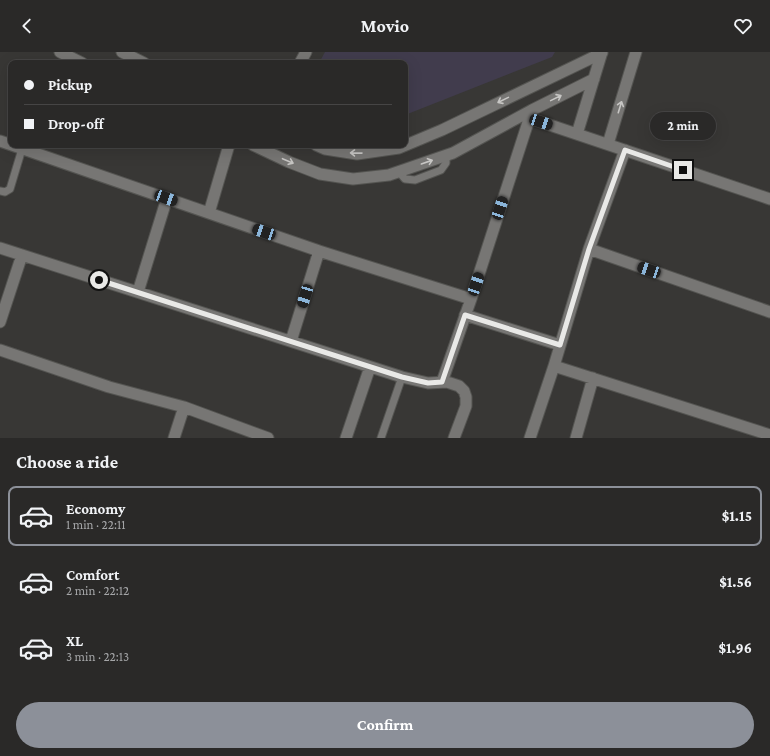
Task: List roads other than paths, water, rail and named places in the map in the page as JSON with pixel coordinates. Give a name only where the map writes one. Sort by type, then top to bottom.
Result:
[{"type":"street","points":[[60,52],[76,60]]},
{"type":"street","points":[[122,52],[138,60]]},
{"type":"street","points":[[608,144],[636,52]]},
{"type":"street","points":[[577,134],[602,53]]},
{"type":"street","points":[[408,144],[442,130],[602,53]]},
{"type":"street","points":[[259,148],[320,174],[353,179],[389,175],[453,153],[530,114],[594,79]]},
{"type":"street","points":[[530,114],[577,134],[770,199]]},
{"type":"street","points":[[442,382],[471,299],[530,114]]},
{"type":"street","points":[[209,213],[228,148]]},
{"type":"street","points":[[323,148],[356,154],[399,148]]},
{"type":"street","points":[[22,149],[319,251],[471,299]]},
{"type":"street","points":[[530,438],[554,366],[589,249],[625,150]]},
{"type":"street","points":[[138,292],[166,198]]},
{"type":"street","points":[[0,248],[402,377],[428,383],[442,382],[459,386],[464,391],[466,406],[454,438]]},
{"type":"street","points":[[589,249],[770,312]]},
{"type":"street","points":[[292,341],[319,251]]},
{"type":"street","points":[[0,322],[22,255]]},
{"type":"street","points":[[465,315],[560,345]]},
{"type":"street","points":[[0,350],[110,387],[184,407],[268,438]]},
{"type":"street","points":[[554,366],[770,435]]},
{"type":"street","points":[[350,437],[370,367]]},
{"type":"street","points":[[576,438],[593,378]]},
{"type":"street","points":[[174,438],[184,407]]},
{"type":"lane","points":[[0,191],[5,192],[10,189],[22,149]]},
{"type":"lane","points":[[381,438],[402,377]]}]
